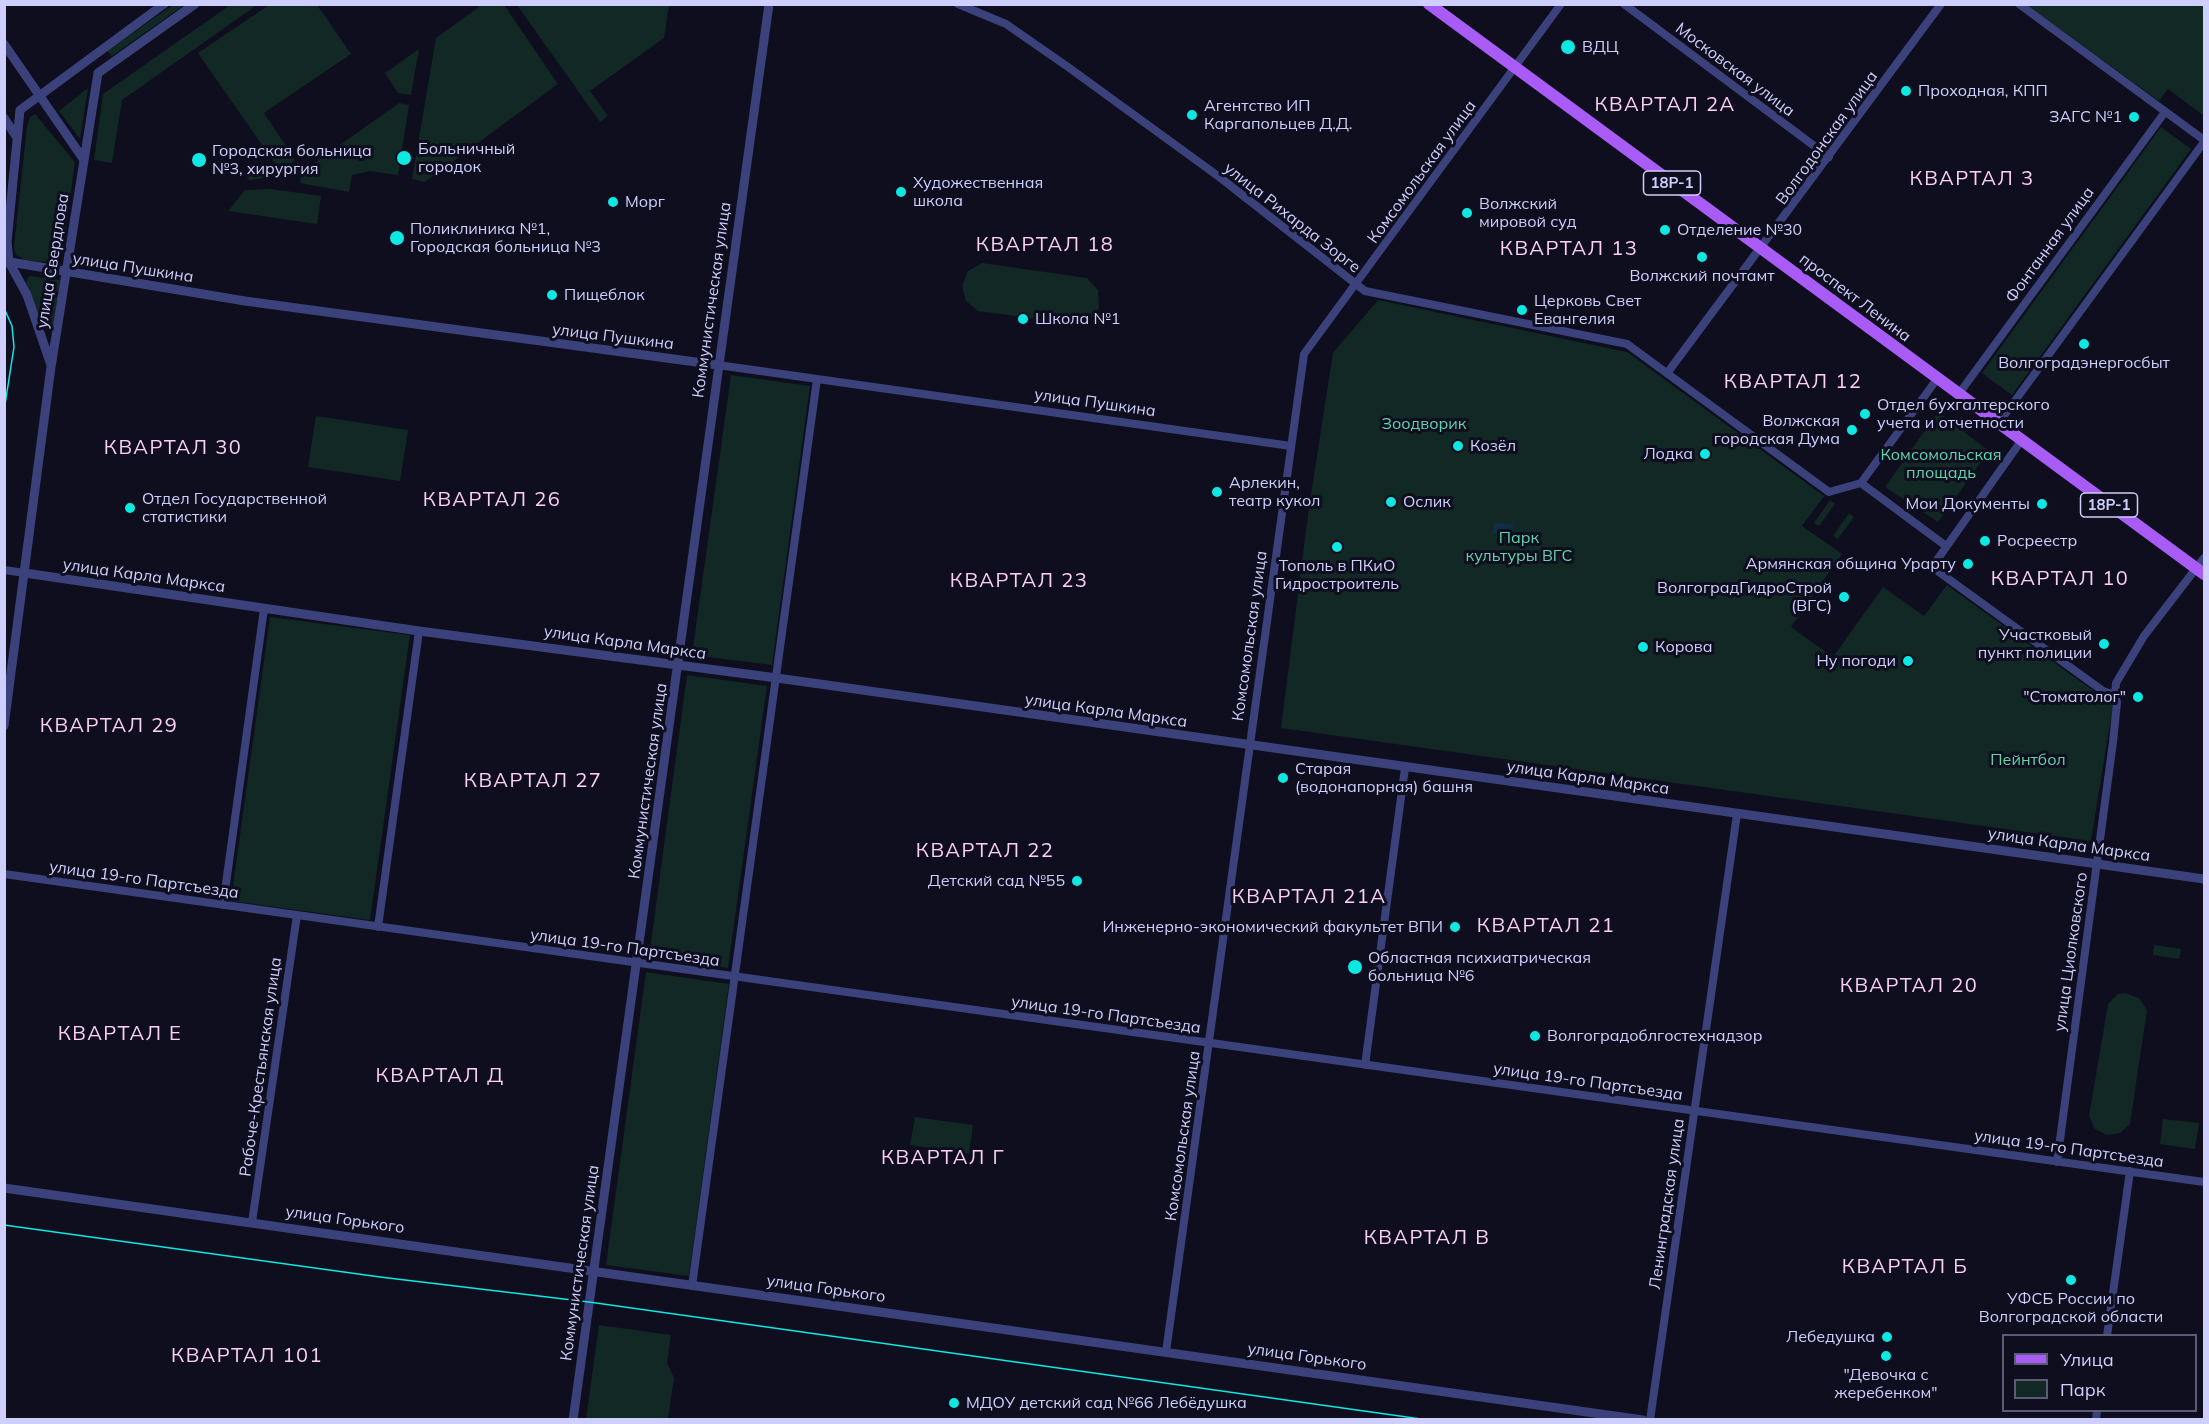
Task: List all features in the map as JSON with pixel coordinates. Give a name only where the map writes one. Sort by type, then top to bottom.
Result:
[{"type":"main road","name":"проспект Ленина","points":[[1429,4],[2021,441],[2202,567]]},
{"type":"street","name":"улица Свердлова","points":[[51,367],[27,295],[7,261],[20,110],[164,4]]},
{"type":"street","name":"улица Свердлова","points":[[4,726],[51,367],[98,73],[195,4]]},
{"type":"street","name":"Коммунистическая улица","points":[[573,1419],[638,964],[769,4]]},
{"type":"street","name":"улица Рихарда Зорге","points":[[958,4],[1006,24],[1078,74],[1218,176],[1365,291],[1627,344],[1829,492],[1861,483]]},
{"type":"street","name":"Комсомольская улица","points":[[1166,1353],[1210,1043],[1248,746],[1304,354],[1561,4]]},
{"type":"street","name":"Московская улица","points":[[1624,4],[1829,157]]},
{"type":"street","name":"Волгодонская улица","points":[[1668,372],[1941,4]]},
{"type":"street","points":[[1998,424],[2205,141],[2019,4]]},
{"type":"street","points":[[4,44],[84,160]]},
{"type":"street","name":"Фонтанная улица","points":[[1958,395],[2165,112]]},
{"type":"street","points":[[4,118],[16,136]]},
{"type":"street","name":"улица Пушкина","points":[[7,261],[67,273],[445,330],[718,365],[1291,446]]},
{"type":"street","points":[[692,1286],[817,379]]},
{"type":"street","points":[[1937,379],[1861,483],[1946,546]]},
{"type":"street","points":[[2021,441],[1932,567],[2103,691],[2115,695]]},
{"type":"street","name":"улица Циолковского","points":[[2057,1162],[2117,702],[2116,683],[2144,636],[2202,567]]},
{"type":"street","name":"улица Карла Маркса","points":[[4,570],[419,631],[777,678],[2205,879]]},
{"type":"street","points":[[224,905],[264,609]]},
{"type":"street","points":[[378,927],[419,631]]},
{"type":"street","points":[[1365,1065],[1405,768]]},
{"type":"street","name":"Ленинградская улица","points":[[1650,1419],[1737,814]]},
{"type":"street","name":"улица 19-го Партсъезда","points":[[4,874],[2205,1182]]},
{"type":"street","name":"Рабоче-Крестьянская улица","points":[[252,1222],[297,915]]},
{"type":"street","points":[[2107,1334],[2130,1171]]},
{"type":"street","name":"улица Горького","points":[[4,1188],[1643,1419]]},
{"type":"green space","points":[[483,4],[504,5],[558,84],[425,182],[412,179],[436,38]]},
{"type":"green space","points":[[173,5],[184,5],[112,56],[107,51]]},
{"type":"green space","points":[[230,5],[257,5],[122,100],[112,163],[94,160],[103,94]]},
{"type":"green space","points":[[269,5],[317,5],[351,54],[264,113],[295,160],[280,171],[198,53]]},
{"type":"green space","points":[[517,5],[669,5],[664,38],[590,91],[608,116],[600,122]]},
{"type":"green space","points":[[2027,5],[2204,5],[2204,116],[2168,89],[2159,101]]},
{"type":"green space","points":[[419,49],[411,95],[398,93],[385,73]]},
{"type":"green space","points":[[88,88],[80,139],[59,111]]},
{"type":"green space","points":[[399,103],[409,105],[398,175],[370,171],[352,175],[349,192],[300,183],[302,172]]},
{"type":"green space","points":[[35,114],[75,162],[63,250],[54,259],[43,262],[26,260],[16,255],[14,247],[27,126],[30,117]]},
{"type":"green space","points":[[2161,127],[2191,149],[2012,395],[1982,373]]},
{"type":"green space","points":[[255,166],[264,178],[249,180],[244,173]]},
{"type":"green space","points":[[271,189],[321,196],[317,224],[228,211],[245,190]]},
{"type":"green space","points":[[982,263],[1087,278],[1098,290],[1099,307],[1095,315],[1082,325],[978,311],[966,301],[962,286],[968,271]]},
{"type":"green space","points":[[29,276],[60,280],[53,331],[44,329],[26,282]]},
{"type":"green space","name":"Парк культуры ВГС","points":[[1378,300],[1627,352],[1824,496],[1802,526],[1842,554],[1791,627],[1833,657],[1883,587],[1924,616],[1947,585],[2113,705],[2091,841],[1281,728],[1309,507],[1333,353]]},
{"type":"green space","points":[[731,375],[810,386],[772,665],[692,655]]},
{"type":"green space","name":"Комсомольская площадь","points":[[1938,412],[1989,451],[1938,522],[1885,487]]},
{"type":"green space","points":[[316,416],[408,430],[400,481],[308,467]]},
{"type":"green space","points":[[1830,500],[1835,504],[1819,526],[1814,523]]},
{"type":"green space","points":[[1849,513],[1854,517],[1838,539],[1833,536]]},
{"type":"green space","points":[[270,617],[410,635],[370,920],[231,901]]},
{"type":"green space","points":[[687,675],[767,686],[728,968],[649,957]]},
{"type":"green space","points":[[2154,945],[2181,949],[2179,959],[2153,955]]},
{"type":"green space","points":[[646,972],[729,984],[689,1276],[606,1265]]},
{"type":"green space","points":[[2125,993],[2139,998],[2147,1010],[2130,1124],[2120,1133],[2107,1135],[2095,1129],[2089,1116],[2108,1004],[2118,994]]},
{"type":"green space","points":[[915,1117],[973,1125],[969,1154],[910,1145]]},
{"type":"green space","points":[[2163,1119],[2199,1123],[2195,1149],[2160,1144]]},
{"type":"green space","points":[[599,1325],[671,1335],[667,1363],[674,1378],[668,1419],[586,1419]]},
{"type":"water","points":[[1494,523],[1513,524],[1512,534],[1493,533]]},
{"type":"tram line","points":[[4,308],[12,326],[14,347],[4,411]]},
{"type":"tram line","points":[[4,1225],[380,1277],[589,1302],[1428,1420]]},
{"type":"place","name":"ВДЦ","points":[[1568,47]]},
{"type":"place","name":"Проходная, КПП","points":[[1906,91]]},
{"type":"place","name":"Агентство ИП Каргапольцев Д.Д.","points":[[1192,115]]},
{"type":"place","name":"ЗАГС №1","points":[[2134,117]]},
{"type":"place","name":"Больничный городок","points":[[404,158]]},
{"type":"place","name":"Городская больница №3, хирургия","points":[[199,160]]},
{"type":"place","name":"Художественная школа","points":[[901,192]]},
{"type":"place","name":"Морг","points":[[613,202]]},
{"type":"place","name":"Волжский мировой суд","points":[[1467,213]]},
{"type":"place","name":"Отделение №30","points":[[1665,230]]},
{"type":"place","name":"Поликлиника №1, Городская больница №3","points":[[397,238]]},
{"type":"place","name":"Волжский почтамт","points":[[1702,257]]},
{"type":"place","name":"Пищеблок","points":[[552,295]]},
{"type":"place","name":"Церковь Свет Евангелия","points":[[1522,310]]},
{"type":"place","name":"Школа №1","points":[[1023,319]]},
{"type":"place","name":"Волгоградэнергосбыт","points":[[2084,344]]},
{"type":"place","name":"Отдел бухгалтерского учета и отчетности","points":[[1865,414]]},
{"type":"place","name":"Волжская городская Дума","points":[[1852,430]]},
{"type":"place","name":"Козёл","points":[[1458,446]]},
{"type":"place","name":"Лодка","points":[[1705,454]]},
{"type":"place","name":"Арлекин, театр кукол","points":[[1217,492]]},
{"type":"place","name":"Ослик","points":[[1391,502]]},
{"type":"place","name":"Мои Документы","points":[[2042,504]]},
{"type":"place","name":"Отдел Государственной статистики","points":[[130,508]]},
{"type":"place","name":"Росреестр","points":[[1985,541]]},
{"type":"place","name":"Тополь в ПКиО Гидростроитель","points":[[1337,547]]},
{"type":"place","name":"Армянская община Урарту","points":[[1968,564]]},
{"type":"place","name":"ВолгоградГидроСтрой (ВГС)","points":[[1844,597]]},
{"type":"place","name":"Участковый пункт полиции","points":[[2104,644]]},
{"type":"place","name":"Корова","points":[[1643,647]]},
{"type":"place","name":"Ну погоди","points":[[1908,661]]},
{"type":"place","name":"\"Стоматолог\"","points":[[2138,697]]},
{"type":"place","name":"Старая (водонапорная) башня","points":[[1283,778]]},
{"type":"place","name":"Детский сад №55","points":[[1077,881]]},
{"type":"place","name":"Инженерно-экономический факультет ВПИ","points":[[1455,927]]},
{"type":"place","name":"Областная психиатрическая больница №6","points":[[1355,967]]},
{"type":"place","name":"Волгоградоблгостехнадзор","points":[[1535,1036]]},
{"type":"place","name":"УФСБ России по Волгоградской области","points":[[2071,1280]]},
{"type":"place","name":"Лебедушка","points":[[1887,1337]]},
{"type":"place","name":"\"Девочка с жеребенком\"","points":[[1886,1356]]},
{"type":"place","name":"МДОУ детский сад №66 Лебёдушка","points":[[954,1403]]},
{"type":"district","name":"КВАРТАЛ 2А","points":[[1665,105]]},
{"type":"district","name":"КВАРТАЛ 3","points":[[1972,179]]},
{"type":"district","name":"КВАРТАЛ 18","points":[[1045,245]]},
{"type":"district","name":"КВАРТАЛ 13","points":[[1569,249]]},
{"type":"district","name":"КВАРТАЛ 12","points":[[1793,382]]},
{"type":"district","name":"КВАРТАЛ 30","points":[[173,448]]},
{"type":"district","name":"КВАРТАЛ 26","points":[[492,500]]},
{"type":"district","name":"КВАРТАЛ 10","points":[[2060,579]]},
{"type":"district","name":"КВАРТАЛ 23","points":[[1019,581]]},
{"type":"district","name":"КВАРТАЛ 29","points":[[109,726]]},
{"type":"district","name":"КВАРТАЛ 27","points":[[533,781]]},
{"type":"district","name":"КВАРТАЛ 22","points":[[985,851]]},
{"type":"district","name":"КВАРТАЛ 21А","points":[[1309,897]]},
{"type":"district","name":"КВАРТАЛ 21","points":[[1546,926]]},
{"type":"district","name":"КВАРТАЛ 20","points":[[1909,986]]},
{"type":"district","name":"КВАРТАЛ Е","points":[[120,1034]]},
{"type":"district","name":"КВАРТАЛ Д","points":[[440,1076]]},
{"type":"district","name":"КВАРТАЛ Г","points":[[943,1158]]},
{"type":"district","name":"КВАРТАЛ В","points":[[1427,1238]]},
{"type":"district","name":"КВАРТАЛ Б","points":[[1905,1267]]},
{"type":"district","name":"КВАРТАЛ 101","points":[[247,1356]]},
{"type":"park label","name":"Зоодворик","points":[[1424,424]]},
{"type":"park label","name":"Пейнтбол","points":[[2028,760]]}]
